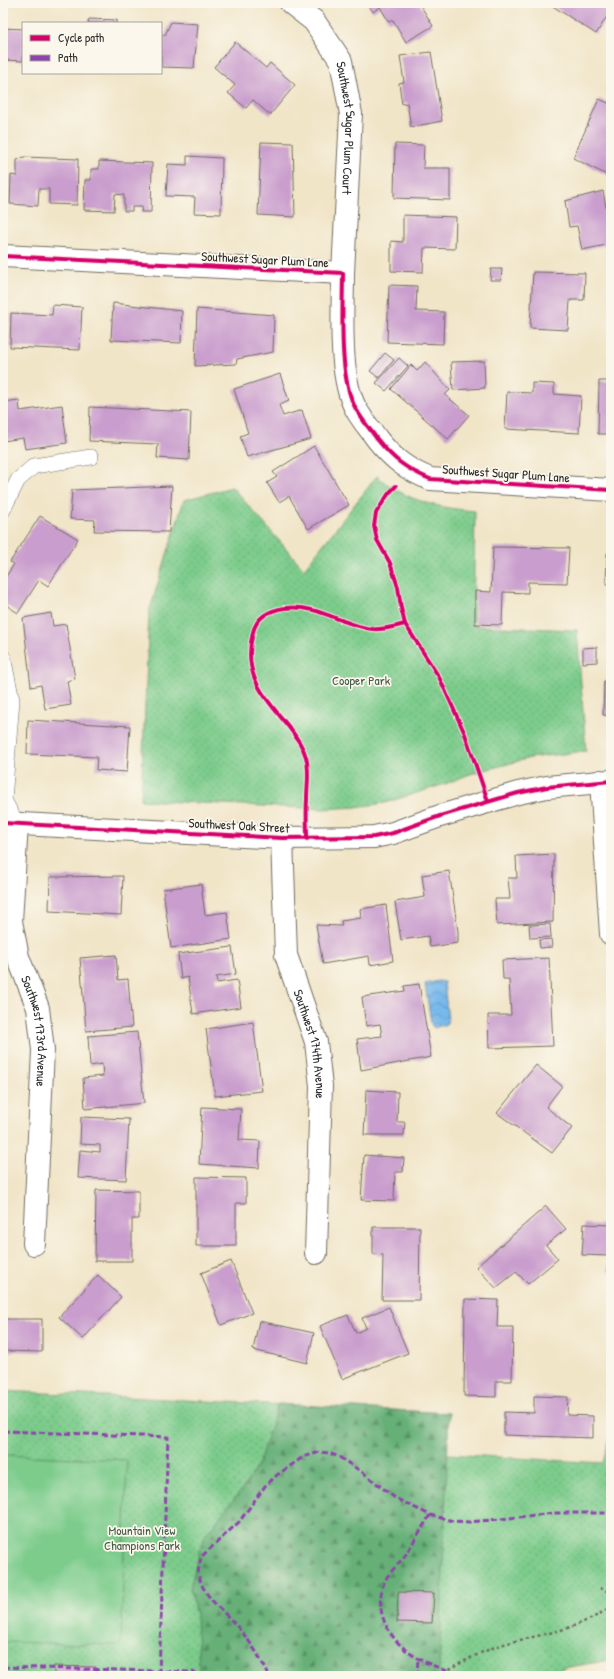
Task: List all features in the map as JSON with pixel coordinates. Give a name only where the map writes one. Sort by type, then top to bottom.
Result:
[{"type":"street","name":"Southwest Sugar Plum Court","points":[[291,3],[314,21],[341,61],[351,114],[343,273]]},
{"type":"street","name":"Southwest Sugar Plum Lane","points":[[3,256],[343,273],[343,351],[349,392],[356,409],[366,425],[388,452],[411,471],[430,479],[611,490]]},
{"type":"street","name":"Southwest Oak Street","points":[[10,824],[282,838],[374,837],[393,833],[440,816],[518,793],[547,787],[606,781]]},
{"type":"street","points":[[606,781],[611,934]]},
{"type":"street","name":"Southwest 173rd Avenue","points":[[10,824],[11,921],[18,958],[38,1008],[43,1050],[34,1244]]},
{"type":"street","name":"Southwest 174th Avenue","points":[[282,838],[286,954],[316,1042],[321,1086],[316,1253]]},
{"type":"lane","points":[[3,510],[18,480],[34,466],[91,457]]},
{"type":"lane","points":[[3,657],[12,700],[4,800],[10,824]]},
{"type":"path","points":[[600,1588],[611,1593]]},
{"type":"path","points":[[438,1676],[478,1654],[504,1644],[556,1632],[583,1622],[611,1606]]},
{"type":"green space","name":"Cooper Park","points":[[377,476],[399,492],[423,502],[448,508],[475,511],[473,626],[577,630],[586,751],[530,758],[470,774],[445,784],[385,803],[356,807],[323,809],[141,800],[149,612],[184,500],[232,487],[304,569]]},
{"type":"green space","name":"Mountain View Champions Park","points":[[3,1391],[449,1413],[447,1454],[603,1463],[611,1428],[611,1660],[515,1676],[3,1676]]},
{"type":"green space","points":[[278,1404],[449,1413],[439,1676],[208,1676],[199,1669],[196,1615],[190,1588],[203,1538],[243,1488],[258,1465]]},
{"type":"green space","points":[[3,1455],[127,1460],[121,1645],[3,1642]]},
{"type":"water","points":[[439,981],[444,982],[448,1021],[446,1024],[434,1028],[431,1022],[425,984]]},
{"type":"building","points":[[367,3],[419,3],[433,26],[406,42],[393,20],[389,22],[380,7],[373,12]]},
{"type":"building","points":[[548,3],[611,3],[611,10],[596,34]]},
{"type":"building","points":[[89,19],[117,20],[116,22],[88,22]]},
{"type":"building","points":[[171,22],[198,24],[194,68],[162,67],[162,35],[165,35]]},
{"type":"building","points":[[3,28],[22,29],[22,61],[3,60]]},
{"type":"building","points":[[235,42],[266,68],[270,63],[295,85],[270,115],[253,100],[246,108],[228,93],[235,85],[214,67]]},
{"type":"building","points":[[431,52],[442,121],[411,127],[407,103],[402,104],[399,83],[404,82],[400,56]]},
{"type":"building","points":[[599,99],[611,104],[611,177],[573,158]]},
{"type":"building","points":[[261,142],[293,143],[295,217],[258,215]]},
{"type":"building","points":[[395,144],[424,145],[423,168],[450,168],[450,200],[394,198]]},
{"type":"building","points":[[187,156],[222,158],[221,214],[194,213],[195,197],[166,196],[168,164],[187,165]]},
{"type":"building","points":[[24,157],[78,159],[77,205],[49,204],[49,189],[39,189],[38,206],[10,204],[11,175],[17,176],[17,160]]},
{"type":"building","points":[[99,161],[152,163],[151,212],[141,212],[142,207],[132,207],[132,211],[124,211],[124,195],[115,194],[114,211],[84,210],[85,180],[91,180],[91,169],[99,169]]},
{"type":"building","points":[[603,191],[611,234],[611,244],[582,250],[577,226],[569,227],[565,201]]},
{"type":"building","points":[[403,215],[456,217],[455,249],[424,248],[423,272],[391,271],[391,241],[403,242]]},
{"type":"building","points":[[491,269],[502,269],[501,280],[490,280]]},
{"type":"building","points":[[533,272],[585,273],[584,300],[570,300],[568,330],[530,328]]},
{"type":"building","points":[[389,285],[417,286],[416,311],[444,312],[443,344],[387,342]]},
{"type":"building","points":[[113,303],[182,311],[181,343],[111,340]]},
{"type":"building","points":[[53,305],[82,307],[80,350],[10,347],[11,313],[52,315]]},
{"type":"building","points":[[197,309],[274,315],[273,352],[237,359],[236,364],[195,366]]},
{"type":"building","points":[[385,353],[394,360],[379,378],[370,371]]},
{"type":"building","points":[[399,358],[408,366],[386,391],[376,383]]},
{"type":"building","points":[[484,361],[485,388],[453,390],[451,362]]},
{"type":"building","points":[[425,362],[450,390],[445,395],[469,415],[448,439],[391,389],[411,365],[417,371]]},
{"type":"building","points":[[280,374],[289,401],[279,405],[283,416],[302,410],[311,439],[247,457],[240,436],[248,433],[234,389]]},
{"type":"building","points":[[599,381],[611,381],[611,434],[598,434]]},
{"type":"building","points":[[532,383],[554,384],[554,394],[581,396],[579,433],[505,429],[507,392],[532,393]]},
{"type":"building","points":[[19,400],[20,411],[62,405],[67,443],[25,449],[23,438],[3,441],[3,402]]},
{"type":"building","points":[[90,407],[191,412],[189,460],[157,458],[158,444],[89,441]]},
{"type":"building","points":[[314,446],[349,505],[308,529],[289,496],[279,502],[267,483],[277,477],[273,472]]},
{"type":"building","points":[[172,486],[169,532],[94,531],[95,520],[70,519],[72,490]]},
{"type":"building","points":[[40,516],[78,539],[48,586],[39,580],[18,613],[3,603],[3,581],[14,564],[10,562]]},
{"type":"building","points":[[493,547],[569,548],[567,583],[528,582],[528,593],[503,592],[502,625],[475,624],[475,591],[491,592]]},
{"type":"building","points":[[607,553],[611,553],[611,584],[606,584]]},
{"type":"building","points":[[51,613],[53,626],[66,624],[75,679],[67,681],[71,705],[45,709],[41,685],[31,687],[23,618]]},
{"type":"building","points":[[597,647],[597,662],[583,663],[583,648]]},
{"type":"building","points":[[604,681],[611,681],[611,716],[603,715]]},
{"type":"building","points":[[28,720],[130,726],[127,772],[96,770],[97,757],[27,754]]},
{"type":"building","points":[[554,854],[553,922],[497,925],[495,899],[510,899],[508,878],[517,878],[516,856]]},
{"type":"building","points":[[449,871],[458,931],[458,943],[430,947],[428,936],[401,940],[395,902],[425,897],[422,875]]},
{"type":"building","points":[[123,876],[121,915],[49,911],[50,877]]},
{"type":"building","points":[[201,884],[205,915],[227,912],[231,939],[171,948],[163,889]]},
{"type":"building","points":[[386,905],[393,961],[370,965],[369,956],[323,964],[316,925],[342,926],[341,921],[361,918],[360,909]]},
{"type":"building","points":[[550,924],[551,937],[530,938],[529,925]]},
{"type":"building","points":[[551,939],[552,947],[540,948],[539,940]]},
{"type":"building","points":[[232,947],[236,974],[216,977],[217,983],[237,980],[241,1007],[193,1014],[188,977],[181,979],[178,954]]},
{"type":"building","points":[[116,955],[118,980],[128,979],[132,1027],[86,1031],[80,958]]},
{"type":"building","points":[[549,958],[553,1046],[489,1048],[488,1015],[511,1015],[509,979],[503,979],[502,960]]},
{"type":"building","points":[[419,984],[431,1057],[361,1070],[357,1039],[382,1036],[380,1024],[366,1026],[362,997],[405,991],[404,986]]},
{"type":"building","points":[[253,1022],[262,1091],[215,1096],[206,1029]]},
{"type":"building","points":[[137,1032],[144,1103],[85,1109],[83,1078],[103,1076],[102,1064],[90,1066],[88,1036]]},
{"type":"building","points":[[536,1065],[562,1086],[546,1107],[572,1128],[552,1153],[497,1113]]},
{"type":"building","points":[[366,1090],[398,1092],[397,1122],[405,1122],[404,1135],[364,1135]]},
{"type":"building","points":[[202,1107],[241,1109],[239,1140],[260,1141],[259,1168],[199,1164]]},
{"type":"building","points":[[81,1117],[129,1119],[126,1180],[78,1178],[80,1150],[100,1152],[100,1145],[80,1144]]},
{"type":"building","points":[[364,1155],[404,1158],[403,1172],[395,1172],[394,1201],[361,1200]]},
{"type":"building","points":[[196,1177],[246,1178],[246,1203],[236,1203],[236,1246],[196,1246]]},
{"type":"building","points":[[96,1190],[139,1191],[139,1219],[132,1219],[132,1261],[95,1261]]},
{"type":"building","points":[[546,1206],[566,1229],[546,1245],[558,1259],[528,1284],[516,1272],[496,1288],[476,1267]]},
{"type":"building","points":[[584,1224],[611,1225],[611,1273],[608,1272],[609,1256],[582,1255]]},
{"type":"building","points":[[373,1227],[420,1227],[419,1300],[382,1300],[383,1255],[373,1254]]},
{"type":"building","points":[[231,1261],[252,1313],[221,1325],[201,1273]]},
{"type":"building","points":[[98,1275],[121,1297],[83,1339],[59,1317]]},
{"type":"building","points":[[465,1299],[498,1300],[497,1327],[513,1327],[512,1381],[496,1381],[496,1397],[464,1396]]},
{"type":"building","points":[[389,1307],[408,1353],[342,1379],[320,1326],[348,1315],[356,1333],[366,1328],[362,1318]]},
{"type":"building","points":[[3,1319],[42,1319],[42,1352],[3,1351]]},
{"type":"building","points":[[259,1321],[314,1333],[307,1363],[253,1350]]},
{"type":"building","points":[[534,1396],[568,1397],[567,1415],[593,1416],[593,1438],[504,1435],[504,1412],[534,1413]]},
{"type":"building","points":[[398,1592],[434,1593],[432,1623],[397,1622]]},
{"type":"building","points":[[54,1666],[96,1667],[95,1676],[54,1676]]},
{"type":"marked path","points":[[3,1431],[168,1437],[159,1672]]},
{"type":"marked path","points":[[269,1676],[258,1655],[245,1636],[215,1604],[202,1586],[199,1577],[199,1568],[202,1556],[239,1522],[265,1486],[277,1475],[303,1457],[320,1452],[329,1453],[339,1457],[365,1474],[395,1498],[430,1515],[453,1521],[469,1522],[554,1513],[611,1513]]},
{"type":"marked path","points":[[430,1515],[406,1554],[386,1579],[381,1595],[381,1606],[387,1627],[400,1645],[419,1659],[447,1671]]},
{"type":"marked path","points":[[417,1676],[418,1658]]},
{"type":"marked path","points":[[3,1667],[193,1672],[202,1676]]},
{"type":"cycle path","points":[[3,256],[343,273],[342,324],[344,362],[350,396],[363,421],[377,439],[400,463],[430,479],[611,490]]},
{"type":"cycle path","points":[[396,486],[389,493],[376,513],[374,526],[377,540],[390,563],[398,587],[405,624],[439,677],[465,734],[488,801]]},
{"type":"cycle path","points":[[307,839],[308,772],[306,757],[296,737],[263,693],[252,672],[250,647],[255,626],[261,618],[269,612],[285,608],[308,609],[361,627],[372,629],[384,629],[405,624]]},
{"type":"cycle path","points":[[3,823],[282,838],[374,837],[393,833],[440,816],[518,793],[547,787],[611,781]]}]
